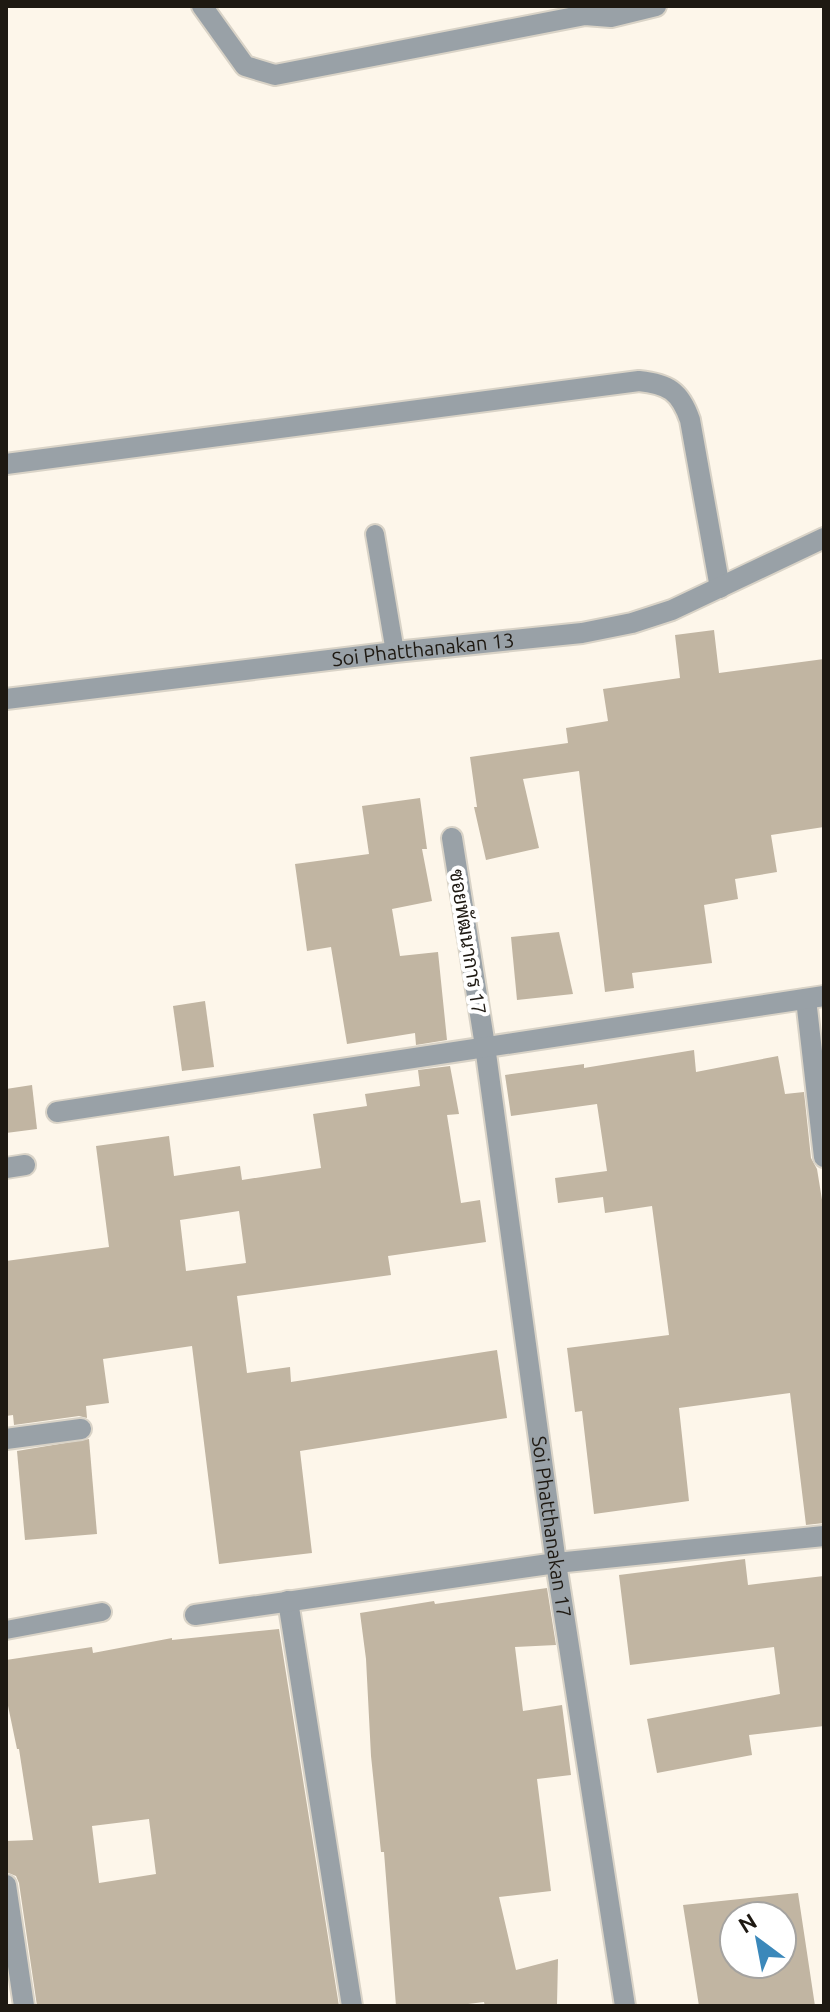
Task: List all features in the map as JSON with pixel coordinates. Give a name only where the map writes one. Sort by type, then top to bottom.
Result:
[{"type":"street","points":[[202,6],[245,66],[275,75],[585,15],[611,17],[656,6]]},
{"type":"street","points":[[6,464],[639,381],[653,383],[671,389],[684,402],[690,420],[720,588]]},
{"type":"street","name":"Soi Phatthanakan 13","points":[[6,699],[395,652],[582,633],[646,619],[720,588],[824,538]]},
{"type":"street","name":"ซอยพัฒนาการ 17","points":[[452,838],[485,1046]]},
{"type":"street","points":[[57,1112],[815,998],[824,1157]]},
{"type":"street","name":"Soi Phatthanakan 17","points":[[485,1046],[556,1563],[625,2006]]},
{"type":"street","points":[[6,1439],[81,1429]]},
{"type":"street","points":[[195,1615],[556,1563],[824,1536]]},
{"type":"street","points":[[288,1601],[352,2006]]},
{"type":"street","points":[[6,1885],[24,2006]]},
{"type":"lane","points":[[375,534],[395,652]]},
{"type":"lane","points":[[6,1630],[102,1612]]},
{"type":"building","points":[[714,630],[719,673],[824,659],[824,827],[771,835],[777,872],[735,879],[738,899],[704,905],[712,963],[632,973],[634,988],[605,992],[579,771],[523,779],[539,848],[486,860],[474,807],[477,807],[470,757],[568,743],[566,728],[608,721],[603,689],[680,678],[675,635]]},
{"type":"building","points":[[420,798],[427,849],[422,849],[432,901],[392,909],[400,956],[438,952],[447,1040],[416,1045],[415,1033],[347,1044],[331,947],[307,951],[295,864],[369,854],[362,806]]},
{"type":"building","points":[[559,932],[573,994],[517,1000],[511,937]]},
{"type":"building","points":[[205,1001],[214,1067],[182,1071],[173,1006]]},
{"type":"building","points":[[694,1050],[696,1072],[778,1056],[785,1094],[804,1092],[811,1158],[817,1169],[824,1212],[824,1523],[806,1525],[790,1393],[679,1408],[689,1501],[594,1514],[582,1411],[575,1412],[567,1348],[669,1335],[652,1206],[605,1213],[603,1197],[558,1203],[555,1178],[607,1171],[597,1104],[511,1116],[505,1075],[584,1064],[584,1068]]},
{"type":"building","points":[[450,1066],[459,1114],[447,1115],[461,1203],[480,1200],[486,1242],[388,1256],[391,1275],[237,1296],[247,1373],[290,1367],[291,1382],[497,1350],[507,1418],[300,1451],[312,1553],[219,1564],[192,1346],[103,1359],[109,1403],[86,1406],[87,1418],[79,1416],[14,1425],[13,1415],[6,1416],[6,1261],[109,1247],[96,1146],[169,1136],[174,1176],[240,1166],[242,1180],[321,1168],[313,1114],[367,1106],[365,1094],[420,1086],[418,1070]],"holes":[[[239,1211],[246,1263],[186,1271],[180,1220]]]},
{"type":"building","points":[[32,1085],[37,1129],[6,1133],[6,1089]]},
{"type":"building","points":[[89,1439],[97,1534],[25,1540],[17,1451]]},
{"type":"building","points":[[745,1559],[748,1585],[824,1576],[824,1726],[749,1735],[752,1755],[657,1773],[647,1719],[780,1694],[774,1647],[630,1665],[619,1575]]},
{"type":"building","points":[[547,1588],[556,1645],[515,1647],[523,1711],[562,1705],[571,1775],[537,1779],[551,1891],[499,1897],[516,1970],[558,1959],[557,2004],[485,2006],[484,2002],[452,2006],[396,2006],[360,1613]]},
{"type":"building","points":[[279,1629],[339,2006],[37,2006],[19,1883],[16,1876],[6,1872],[6,1841],[33,1840],[19,1749],[7,1701],[6,1660],[92,1647],[93,1653],[172,1640]],"holes":[[[149,1819],[156,1874],[99,1883],[92,1826]]]},
{"type":"building","points":[[798,1893],[815,2006],[699,2006],[683,1905],[718,1901],[718,1980],[798,1980],[798,1900],[731,1900]]}]
